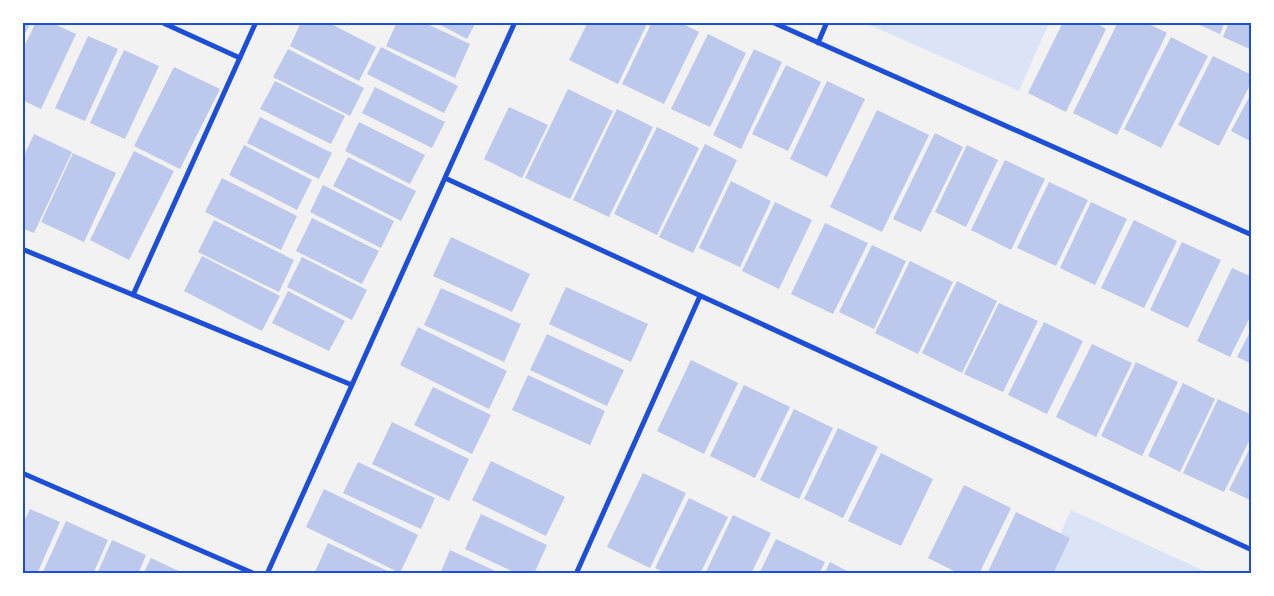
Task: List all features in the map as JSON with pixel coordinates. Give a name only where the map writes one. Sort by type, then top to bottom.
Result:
[{"type":"street","points":[[161,22],[240,58]]},
{"type":"street","points":[[133,295],[256,22]]},
{"type":"street","points":[[267,574],[515,22]]},
{"type":"street","points":[[772,22],[1252,235]]},
{"type":"street","points":[[818,43],[827,22]]},
{"type":"street","points":[[445,178],[1252,550]]},
{"type":"street","points":[[22,249],[352,385]]},
{"type":"street","points":[[576,574],[700,296]]},
{"type":"street","points":[[22,473],[254,574]]},
{"type":"shaded area","points":[[865,23],[1049,23],[1019,91]]},
{"type":"shaded area","points":[[1071,510],[1209,573],[1042,574]]},
{"type":"building","points":[[22,22],[31,22],[22,39]]},
{"type":"building","points":[[36,22],[50,22],[76,34],[41,109],[22,100],[22,51]]},
{"type":"building","points":[[301,22],[327,22],[376,47],[359,81],[290,46]]},
{"type":"building","points":[[397,22],[423,22],[470,44],[455,78],[386,46]]},
{"type":"building","points":[[435,22],[476,22],[467,39]]},
{"type":"building","points":[[588,22],[648,22],[618,84],[569,60]]},
{"type":"building","points":[[652,22],[679,22],[699,32],[664,104],[622,84]]},
{"type":"building","points":[[1063,22],[1094,22],[1106,29],[1066,112],[1028,93]]},
{"type":"building","points":[[1118,22],[1145,22],[1167,33],[1117,135],[1073,113]]},
{"type":"building","points":[[1193,22],[1225,22],[1220,34]]},
{"type":"building","points":[[1229,22],[1252,22],[1252,50],[1223,37]]},
{"type":"building","points":[[708,34],[746,53],[710,127],[671,109]]},
{"type":"building","points":[[88,36],[118,49],[85,121],[55,108]]},
{"type":"building","points":[[1171,37],[1208,56],[1161,148],[1124,129]]},
{"type":"building","points":[[381,47],[458,86],[444,113],[367,74]]},
{"type":"building","points":[[288,49],[364,88],[350,116],[273,77]]},
{"type":"building","points":[[754,49],[782,62],[741,149],[713,135]]},
{"type":"building","points":[[124,50],[159,66],[125,139],[90,123]]},
{"type":"building","points":[[1213,56],[1252,75],[1252,81],[1219,146],[1178,125]]},
{"type":"building","points":[[786,65],[821,82],[788,151],[752,134]]},
{"type":"building","points":[[174,67],[220,89],[180,169],[134,146]]},
{"type":"building","points":[[275,81],[345,116],[331,144],[260,109]]},
{"type":"building","points":[[827,81],[865,99],[827,177],[790,159]]},
{"type":"building","points":[[375,87],[445,122],[432,148],[362,113]]},
{"type":"building","points":[[568,89],[613,111],[570,199],[525,178]]},
{"type":"building","points":[[1252,92],[1252,142],[1231,131]]},
{"type":"building","points":[[509,107],[548,125],[522,178],[484,159]]},
{"type":"building","points":[[617,109],[653,127],[609,217],[573,200]]},
{"type":"building","points":[[877,110],[929,135],[882,232],[830,207]]},
{"type":"building","points":[[260,117],[332,153],[319,179],[247,143]]},
{"type":"building","points":[[359,122],[425,155],[410,184],[345,151]]},
{"type":"building","points":[[657,127],[699,148],[657,235],[614,214]]},
{"type":"building","points":[[935,133],[963,147],[921,232],[893,219]]},
{"type":"building","points":[[34,134],[72,152],[34,233],[22,228],[22,160]]},
{"type":"building","points":[[705,144],[737,160],[693,253],[659,237]]},
{"type":"building","points":[[244,145],[312,180],[297,210],[229,175]]},
{"type":"building","points":[[967,145],[998,160],[966,227],[935,212]]},
{"type":"building","points":[[134,151],[174,171],[129,260],[90,240]]},
{"type":"building","points":[[73,153],[116,173],[84,242],[41,222]]},
{"type":"building","points":[[348,157],[416,191],[401,221],[333,186]]},
{"type":"building","points":[[1005,160],[1045,179],[1011,250],[971,230]]},
{"type":"building","points":[[222,178],[297,216],[281,250],[205,212]]},
{"type":"building","points":[[731,181],[771,201],[740,267],[699,248]]},
{"type":"building","points":[[1049,182],[1088,200],[1056,266],[1017,248]]},
{"type":"building","points":[[323,185],[394,221],[381,248],[310,212]]},
{"type":"building","points":[[775,202],[812,220],[779,289],[742,271]]},
{"type":"building","points":[[1091,202],[1127,219],[1095,285],[1060,268]]},
{"type":"building","points":[[312,218],[379,251],[362,284],[296,251]]},
{"type":"building","points":[[214,220],[294,260],[279,292],[198,252]]},
{"type":"building","points":[[1134,220],[1177,241],[1144,308],[1101,288]]},
{"type":"building","points":[[825,223],[868,243],[833,314],[791,294]]},
{"type":"building","points":[[451,237],[530,274],[512,312],[433,276]]},
{"type":"building","points":[[1182,242],[1221,260],[1188,328],[1150,310]]},
{"type":"building","points":[[872,245],[906,261],[874,329],[839,312]]},
{"type":"building","points":[[202,256],[280,296],[262,331],[184,291]]},
{"type":"building","points":[[302,257],[367,290],[352,320],[287,287]]},
{"type":"building","points":[[910,261],[953,282],[918,354],[875,333]]},
{"type":"building","points":[[1232,268],[1252,277],[1252,313],[1230,357],[1197,341]]},
{"type":"building","points":[[957,281],[997,301],[962,373],[922,353]]},
{"type":"building","points":[[566,287],[648,324],[631,362],[549,324]]},
{"type":"building","points":[[441,288],[521,324],[504,362],[424,325]]},
{"type":"building","points":[[288,291],[345,321],[329,351],[272,323]]},
{"type":"building","points":[[999,303],[1038,321],[1003,392],[964,374]]},
{"type":"building","points":[[1044,322],[1083,341],[1047,414],[1008,395]]},
{"type":"building","points":[[418,327],[507,371],[489,409],[400,365]]},
{"type":"building","points":[[1252,328],[1252,364],[1237,357]]},
{"type":"building","points":[[547,334],[624,370],[607,406],[530,370]]},
{"type":"building","points":[[1092,344],[1132,363],[1096,437],[1056,417]]},
{"type":"building","points":[[691,360],[738,383],[704,454],[657,431]]},
{"type":"building","points":[[1136,362],[1178,382],[1142,456],[1101,436]]},
{"type":"building","points":[[528,375],[605,411],[590,445],[512,410]]},
{"type":"building","points":[[1183,383],[1215,399],[1180,472],[1148,456]]},
{"type":"building","points":[[744,385],[790,407],[755,478],[710,456]]},
{"type":"building","points":[[433,387],[491,415],[472,454],[414,425]]},
{"type":"building","points":[[1218,399],[1252,415],[1252,435],[1224,492],[1183,473]]},
{"type":"building","points":[[794,409],[833,428],[799,499],[760,480]]},
{"type":"building","points":[[392,422],[469,459],[449,501],[372,464]]},
{"type":"building","points":[[838,428],[878,447],[843,518],[804,499]]},
{"type":"building","points":[[1252,444],[1252,501],[1229,490]]},
{"type":"building","points":[[881,453],[933,479],[901,546],[848,521]]},
{"type":"building","points":[[491,461],[565,497],[546,536],[472,500]]},
{"type":"building","points":[[358,462],[435,498],[421,529],[343,493]]},
{"type":"building","points":[[643,473],[686,493],[650,568],[607,547]]},
{"type":"building","points":[[964,485],[1011,508],[979,574],[960,574],[928,558]]},
{"type":"building","points":[[324,489],[418,535],[400,573],[306,527]]},
{"type":"building","points":[[689,498],[728,517],[700,574],[667,574],[655,568]]},
{"type":"building","points":[[30,509],[60,522],[37,574],[22,574],[22,526]]},
{"type":"building","points":[[1016,512],[1070,538],[1053,574],[987,574]]},
{"type":"building","points":[[481,514],[547,545],[534,574],[518,574],[465,549]]},
{"type":"building","points":[[733,515],[771,533],[751,574],[705,574]]},
{"type":"building","points":[[66,521],[108,540],[93,574],[42,574]]},
{"type":"building","points":[[776,539],[825,562],[819,574],[759,574]]},
{"type":"building","points":[[112,540],[146,555],[138,574],[97,574]]},
{"type":"building","points":[[328,543],[394,574],[314,574]]},
{"type":"building","points":[[450,550],[502,574],[440,574]]},
{"type":"building","points":[[151,558],[185,574],[143,574]]},
{"type":"building","points":[[830,562],[853,574],[824,574]]}]
